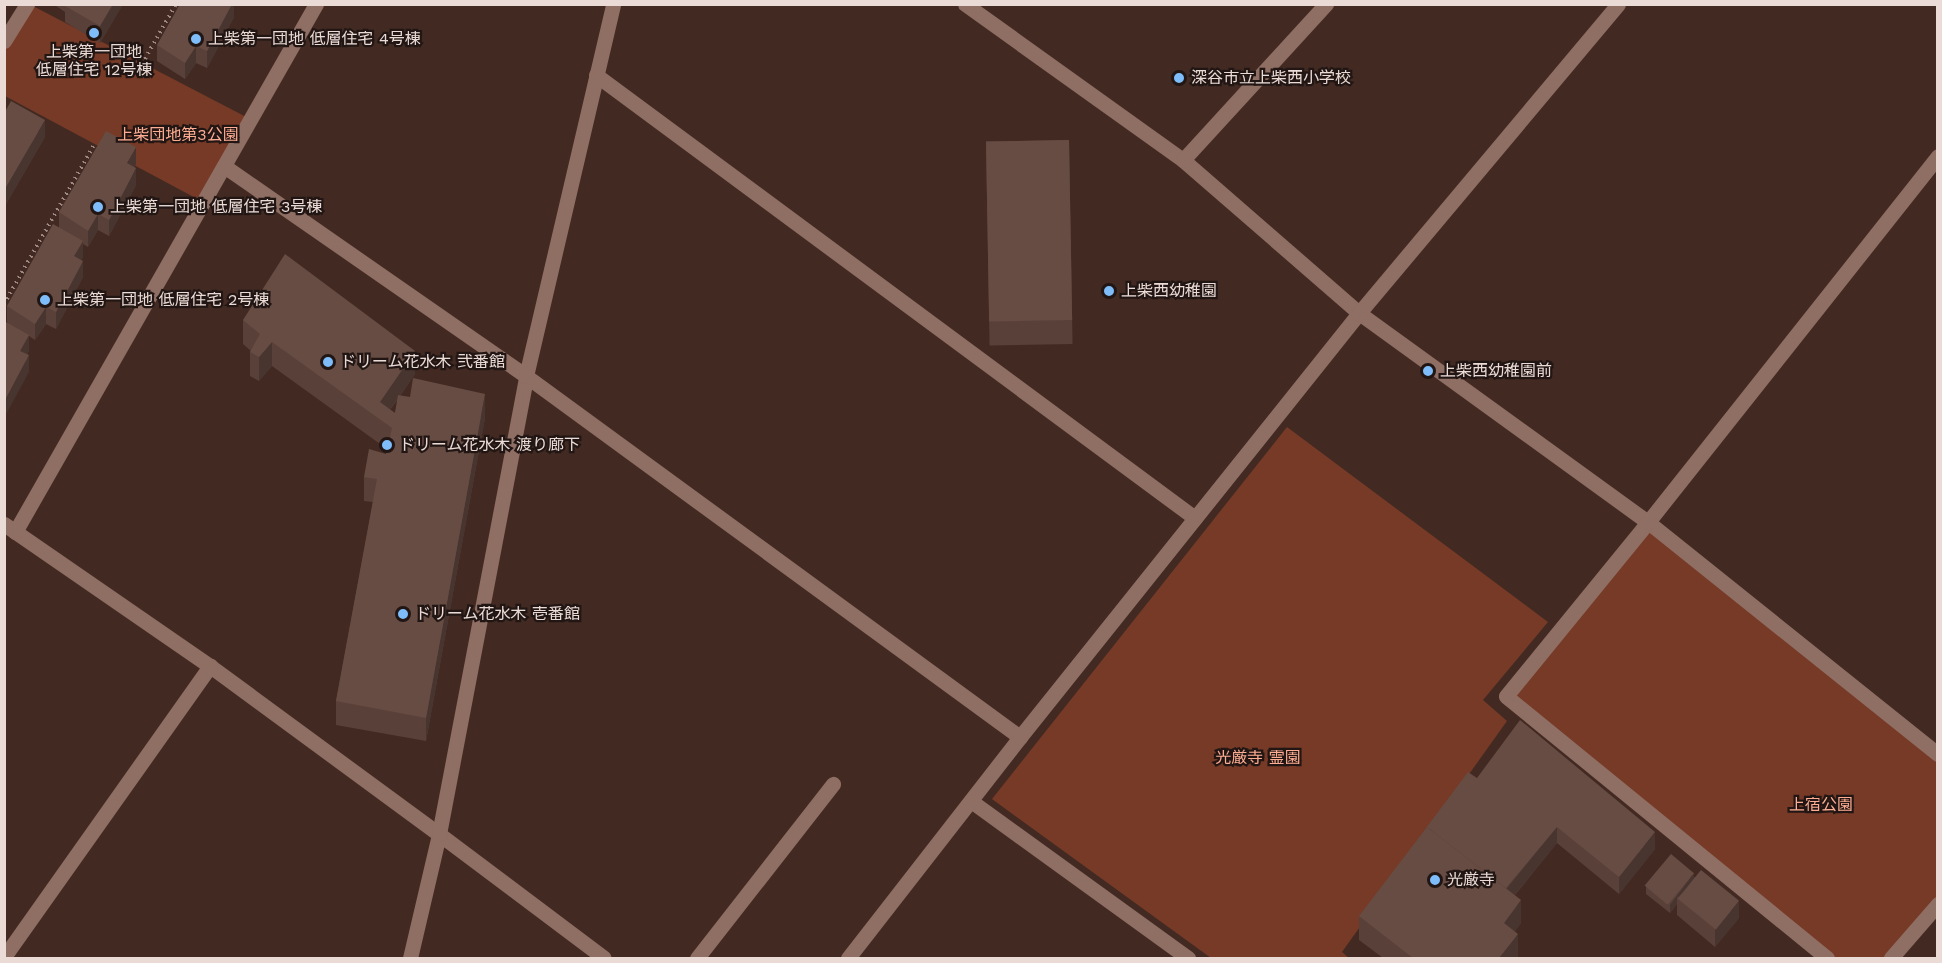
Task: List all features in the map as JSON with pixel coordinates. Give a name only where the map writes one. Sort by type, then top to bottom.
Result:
[{"type":"street","points":[[4,41],[27,4]]},
{"type":"street","points":[[316,4],[224,166],[10,528],[210,666],[604,958]]},
{"type":"street","points":[[410,958],[439,834],[526,376],[613,4]]},
{"type":"street","points":[[965,4],[1184,160],[1359,313],[1648,522],[1938,754]]},
{"type":"street","points":[[1184,160],[1326,4]]},
{"type":"street","points":[[848,958],[1020,737],[1359,313],[1618,4]]},
{"type":"street","points":[[596,75],[1195,518]]},
{"type":"street","points":[[1827,958],[1506,696],[1648,522],[1938,156]]},
{"type":"street","points":[[224,166],[526,376],[1020,737]]},
{"type":"street","points":[[4,957],[210,666]]},
{"type":"street","points":[[697,958],[833,784]]},
{"type":"street","points":[[970,801],[1188,958]]},
{"type":"street","points":[[1891,958],[1938,904]]},
{"type":"path","points":[[142,64],[176,4]]},
{"type":"path","points":[[4,304],[95,143]]},
{"type":"green space","name":"上柴団地第3公園","points":[[31,5],[250,119],[203,202],[5,96],[4,41]]},
{"type":"green space","name":"光厳寺 霊園","points":[[1287,427],[1548,622],[1483,700],[1507,721],[1342,952],[1349,958],[1211,958],[992,799]]},
{"type":"green space","name":"上宿公園","points":[[1648,522],[1937,751],[1937,904],[1891,958],[1827,958],[1506,696]]},
{"type":"building","points":[[65,4],[113,4],[100,26]]},
{"type":"building","name":"上柴第一団地 低層住宅 4号棟","points":[[180,4],[232,4],[207,51],[196,46],[185,63],[157,45]]},
{"type":"building","points":[[11,101],[45,120],[6,187],[4,186],[4,109],[6,110]]},
{"type":"building","name":"上柴第一団地 低層住宅 3号棟","points":[[106,131],[136,147],[127,163],[136,168],[109,220],[98,214],[88,231],[59,212]]},
{"type":"building","points":[[1069,140],[1072,320],[989,321],[986,141]]},
{"type":"building","name":"上柴第一団地 低層住宅 2号棟","points":[[53,224],[83,241],[74,256],[83,261],[56,312],[46,307],[35,324],[7,306]]},
{"type":"building","name":"ドリーム花水木 壱番館","points":[[285,254],[415,351],[380,402],[395,413],[398,395],[410,397],[413,378],[485,394],[426,718],[336,701],[377,479],[364,477],[369,449],[386,454],[392,428],[272,342],[259,357],[250,352],[260,334],[243,320]]},
{"type":"building","points":[[4,321],[29,335],[20,351],[29,355],[4,402]]},
{"type":"building","points":[[1520,720],[1655,832],[1619,877],[1557,827],[1506,888],[1427,827],[1423,832],[1468,772],[1477,778]]},
{"type":"building","name":"光厳寺","points":[[1427,827],[1521,900],[1504,923],[1518,934],[1499,958],[1413,958],[1359,916]]},
{"type":"building","points":[[1671,854],[1694,873],[1668,905],[1645,885]]},
{"type":"building","points":[[1701,870],[1739,901],[1716,930],[1678,899]]},
{"type":"place","name":"上柴第一団地 低層住宅 12号棟","points":[[94,33]]},
{"type":"place","name":"上柴第一団地 低層住宅 4号棟","points":[[196,39]]},
{"type":"place","name":"深谷市立上柴西小学校","points":[[1179,78]]},
{"type":"place","name":"上柴第一団地 低層住宅 3号棟","points":[[98,207]]},
{"type":"place","name":"上柴西幼稚園","points":[[1109,291]]},
{"type":"place","name":"上柴第一団地 低層住宅 2号棟","points":[[45,300]]},
{"type":"place","name":"ドリーム花水木 弐番館","points":[[328,362]]},
{"type":"place","name":"上柴西幼稚園前","points":[[1428,371]]},
{"type":"place","name":"ドリーム花水木 渡り廊下","points":[[387,445]]},
{"type":"place","name":"ドリーム花水木 壱番館","points":[[403,614]]},
{"type":"place","name":"光厳寺","points":[[1435,880]]}]
